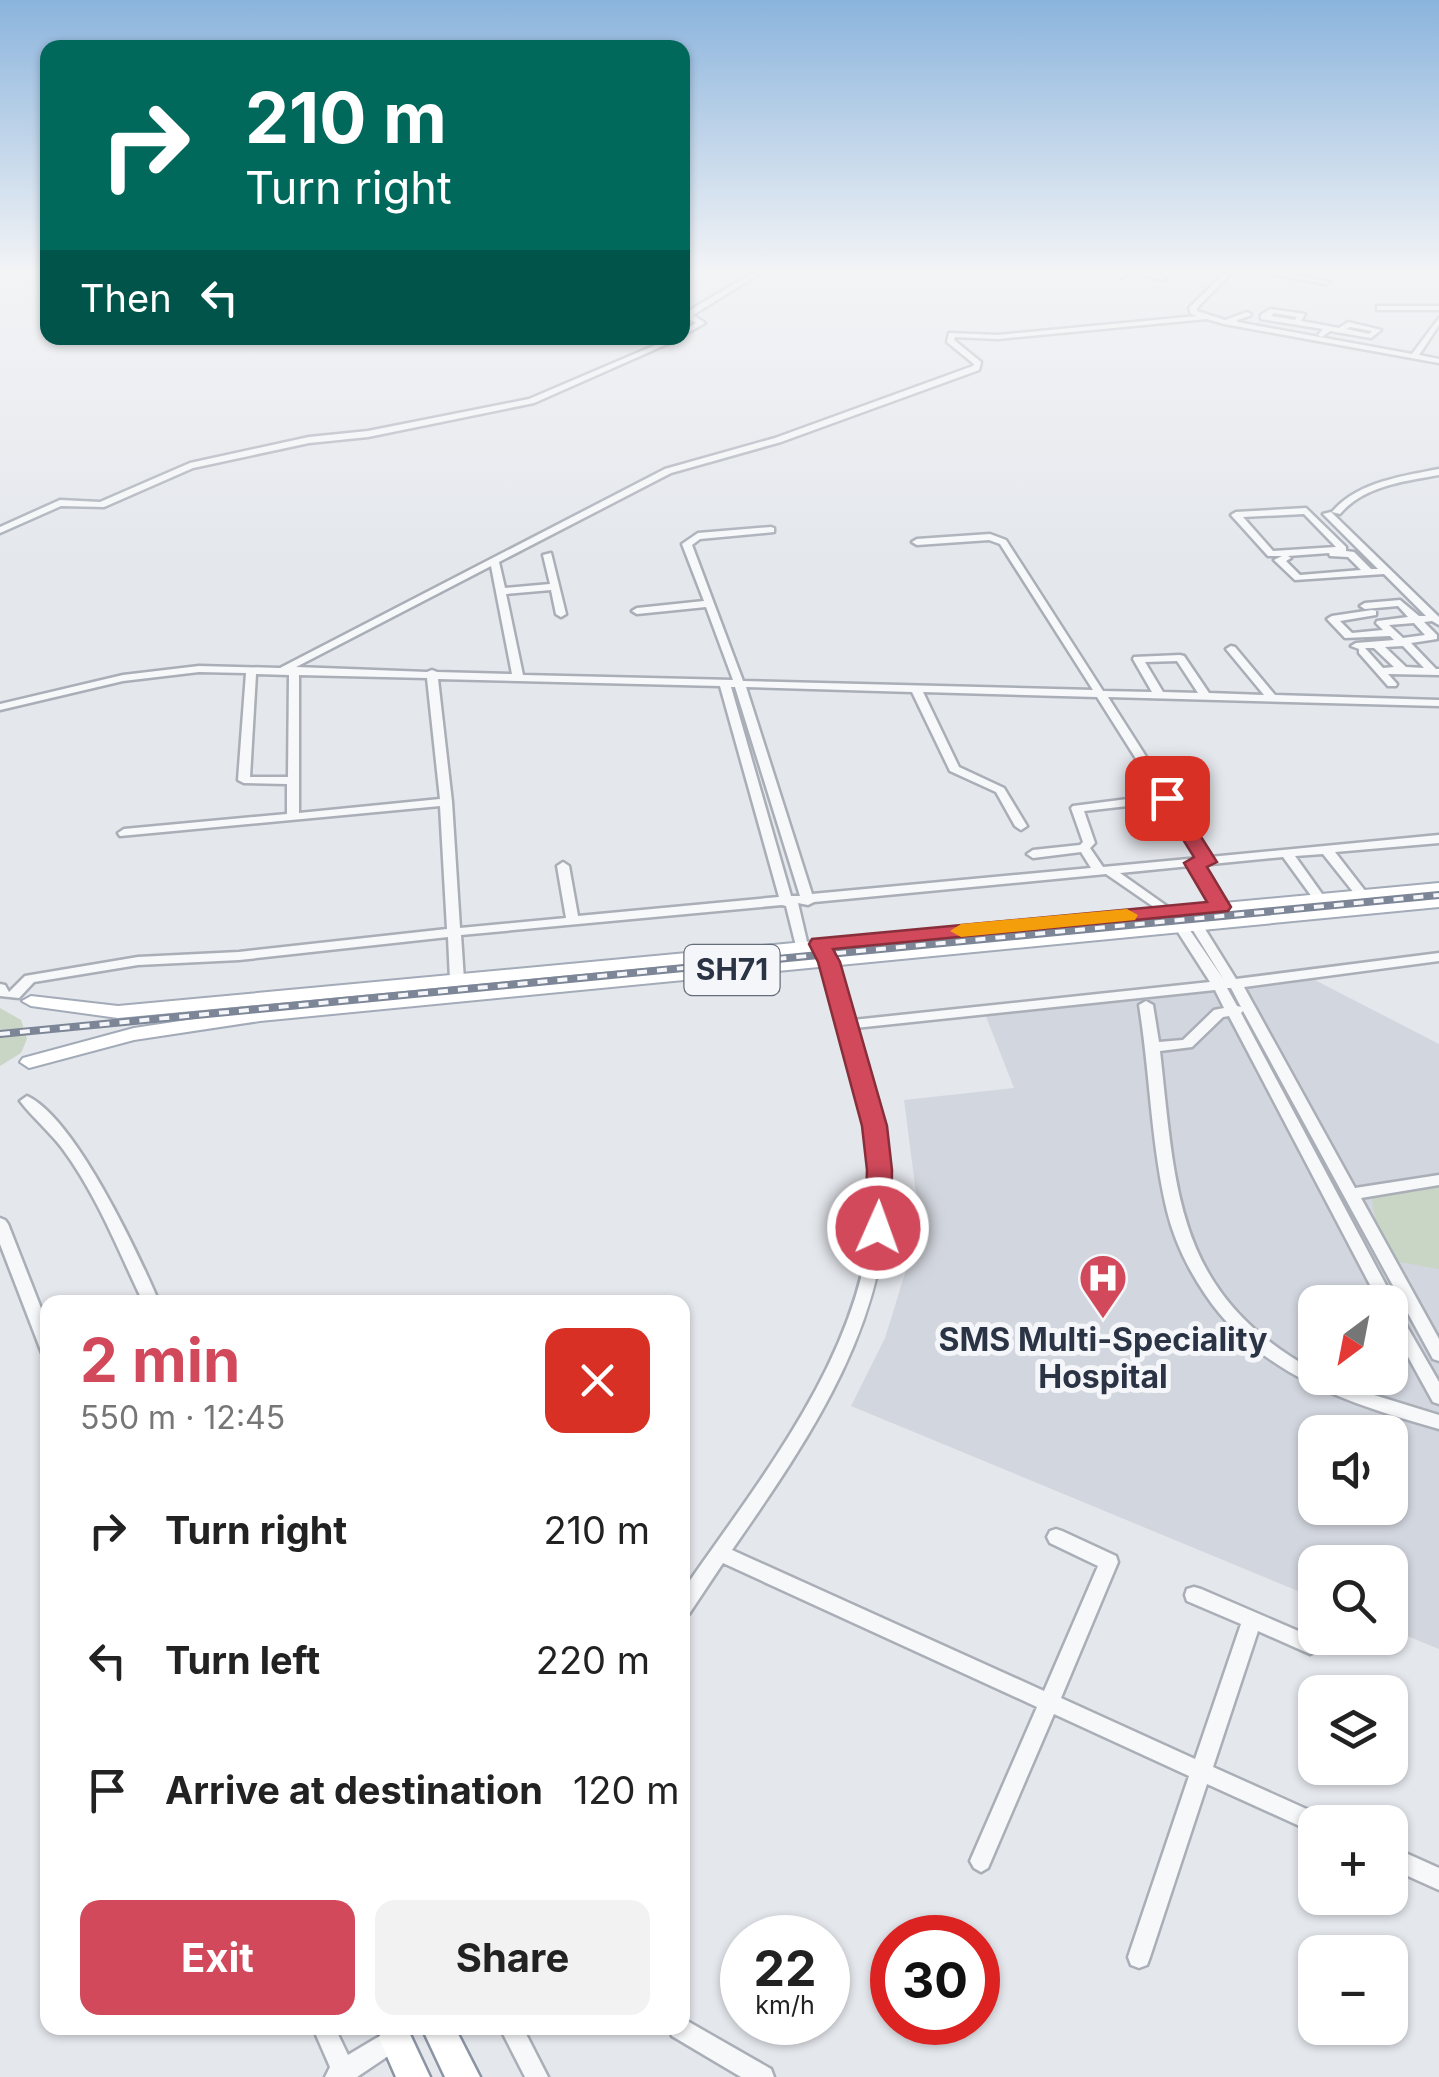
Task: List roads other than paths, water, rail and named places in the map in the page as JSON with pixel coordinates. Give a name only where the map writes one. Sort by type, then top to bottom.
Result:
[{"type":"highway","points":[[442,2035],[463,2077]]},
{"type":"highway","points":[[395,2038],[413,2077]]},
{"type":"main road","name":"SH71","points":[[12,994],[118,1012],[1439,888]]},
{"type":"main road","name":"SH71","points":[[29,1062],[134,1034],[241,1018],[1439,902]]},
{"type":"street","points":[[0,530],[60,503],[101,505],[190,466],[309,440],[385,430],[531,401],[600,371]]},
{"type":"street","points":[[289,670],[307,654],[495,563],[668,472],[778,440],[967,371]]},
{"type":"street","points":[[1438,617],[1328,514],[1372,490],[1439,472]]},
{"type":"street","points":[[1323,529],[1342,550],[1277,555],[1269,553],[1236,515],[1303,510],[1323,529],[1342,528]]},
{"type":"street","points":[[1337,512],[1438,617]]},
{"type":"street","points":[[771,530],[706,534],[689,540],[808,900]]},
{"type":"street","points":[[917,542],[981,536],[1003,542],[1167,798],[1220,907]]},
{"type":"street","points":[[1369,572],[1347,553],[1278,560],[1295,578],[1387,571]]},
{"type":"street","points":[[548,555],[561,614]]},
{"type":"street","points":[[1354,558],[1372,556]]},
{"type":"street","points":[[1304,557],[1324,577]]},
{"type":"street","points":[[1326,561],[1340,575]]},
{"type":"street","points":[[495,563],[518,676]]},
{"type":"street","points":[[501,591],[555,586]]},
{"type":"street","points":[[1398,602],[1434,638],[1403,641],[1372,613],[1365,605],[1398,602]]},
{"type":"street","points":[[636,611],[708,604]]},
{"type":"street","points":[[1372,613],[1332,619],[1349,636],[1392,633]]},
{"type":"street","points":[[1382,622],[1438,617]]},
{"type":"street","points":[[1359,648],[1429,641]]},
{"type":"street","points":[[1406,643],[1436,672]]},
{"type":"street","points":[[1378,645],[1402,670]]},
{"type":"street","points":[[1359,648],[1392,684]]},
{"type":"street","points":[[1231,649],[1272,698]]},
{"type":"street","points":[[1159,695],[1138,659],[1180,658],[1205,696]]},
{"type":"street","points":[[251,670],[244,780],[293,781]]},
{"type":"street","points":[[0,707],[152,673],[251,670],[1439,703]]},
{"type":"street","points":[[289,670],[293,817]]},
{"type":"street","points":[[1380,670],[1436,672]]},
{"type":"street","points":[[432,673],[446,802],[457,980]]},
{"type":"street","points":[[690,1596],[818,1404],[849,1348],[871,1272],[881,1203],[880,1170],[862,1074],[829,962],[810,945],[789,902],[724,682]]},
{"type":"street","points":[[916,688],[954,768],[1000,790],[1020,826]]},
{"type":"street","points":[[1033,854],[1084,848],[1089,843],[1077,808],[1167,798]]},
{"type":"street","points":[[124,834],[446,802]]},
{"type":"street","points":[[12,994],[30,979],[65,971],[1439,840]]},
{"type":"street","points":[[1084,848],[1105,872],[1167,912]]},
{"type":"street","points":[[1327,850],[1362,894]]},
{"type":"street","points":[[1287,854],[1319,898]]},
{"type":"street","points":[[564,866],[573,920]]},
{"type":"street","points":[[1188,925],[1229,984],[1378,1285]]},
{"type":"street","points":[[846,1025],[1439,957]]},
{"type":"street","points":[[1146,1004],[1179,1226],[1192,1257],[1230,1316],[1265,1352],[1296,1372],[1439,1422]]},
{"type":"street","points":[[1152,1047],[1188,1044],[1219,1012],[1240,1010]]},
{"type":"street","points":[[1240,1010],[1400,1285]]},
{"type":"street","points":[[26,1101],[55,1126],[84,1165],[148,1295]]},
{"type":"street","points":[[1350,1194],[1439,1180]]},
{"type":"street","points":[[0,1224],[40,1327]]},
{"type":"street","points":[[1408,1300],[1439,1354]]},
{"type":"street","points":[[1408,1341],[1439,1397]]},
{"type":"street","points":[[981,1860],[1109,1562],[1056,1537]]},
{"type":"street","points":[[719,1553],[1298,1815]]},
{"type":"street","points":[[1194,1595],[1298,1640]]},
{"type":"street","points":[[1140,1957],[1252,1620]]},
{"type":"street","points":[[1408,1865],[1439,1879]]},
{"type":"street","points":[[690,2034],[763,2077]]},
{"type":"street","points":[[327,2035],[342,2075],[395,2038]]},
{"type":"street","points":[[514,2035],[537,2077]]},
{"type":"railway","points":[[0,1034],[1439,895]]},
{"type":"place","name":"SMS Multi-Speciality Hospital","points":[[1103,1320]]}]
